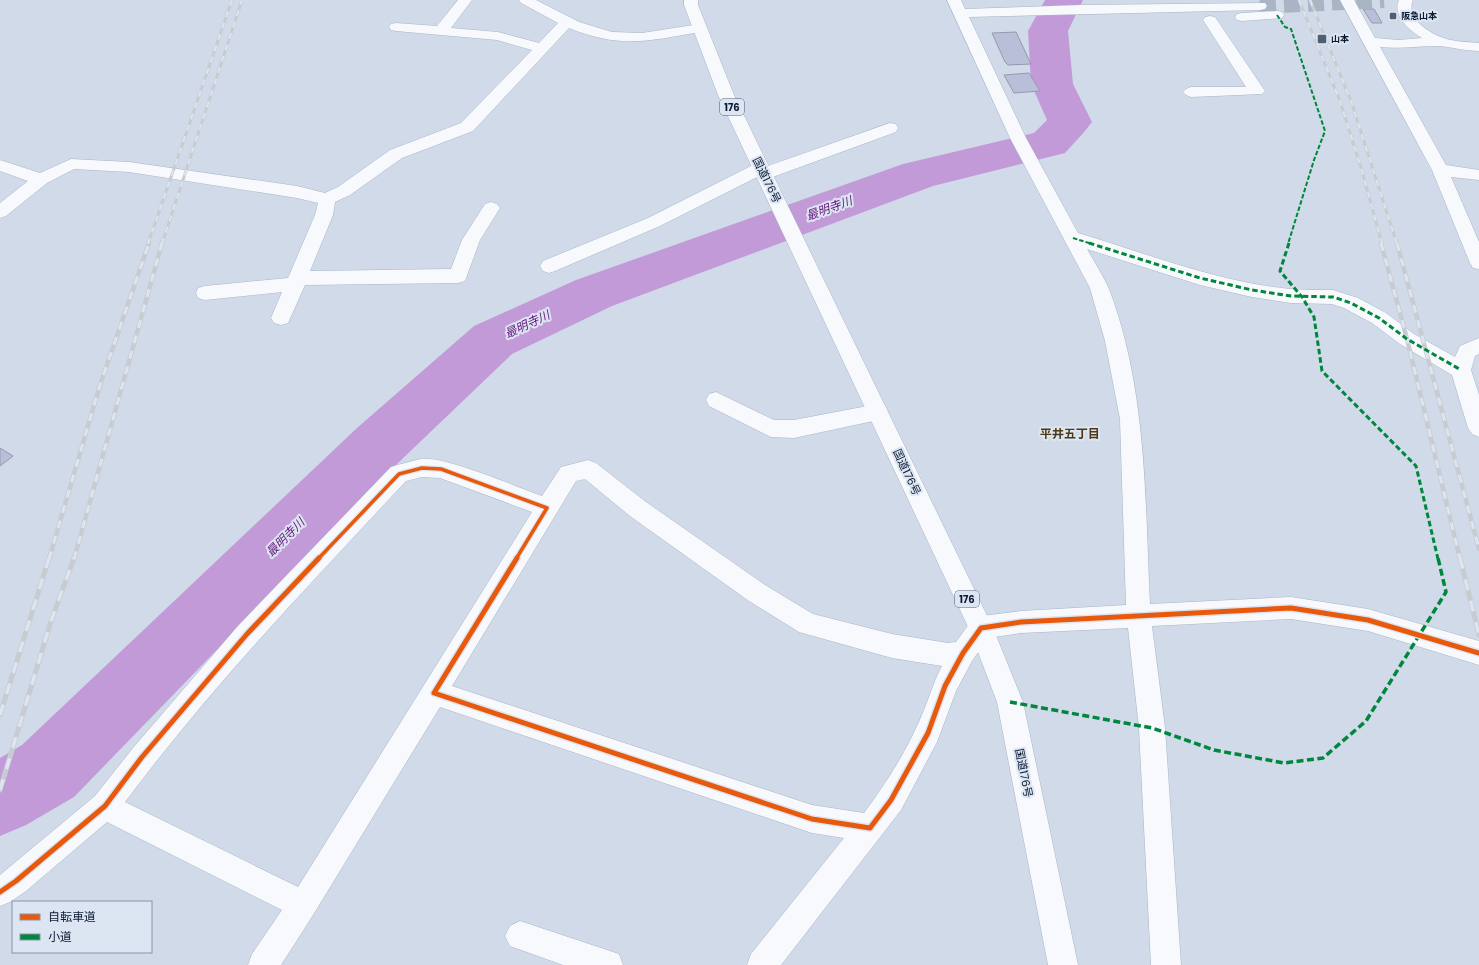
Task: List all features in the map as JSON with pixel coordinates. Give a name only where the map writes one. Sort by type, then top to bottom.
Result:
[{"type":"main road","points":[[441,31],[465,0]]},
{"type":"main road","points":[[526,0],[566,22],[607,36],[626,39],[700,28]]},
{"type":"main road","name":"国道176号","points":[[691,0],[700,28],[726,95],[981,628],[1010,702],[1063,965]]},
{"type":"main road","points":[[954,0],[1018,138],[1099,288],[1116,341],[1130,419],[1139,616],[1152,728],[1166,965]]},
{"type":"main road","points":[[994,12],[1006,0]]},
{"type":"main road","points":[[1347,0],[1440,170],[1479,263]]},
{"type":"main road","points":[[1406,0],[1404,10],[1411,22],[1422,33],[1441,42]]},
{"type":"main road","points":[[961,13],[1121,8],[1260,6]]},
{"type":"main road","points":[[1121,8],[1133,20],[1210,20],[1277,15]]},
{"type":"main road","points":[[1191,92],[1258,90],[1210,20]]},
{"type":"main road","points":[[0,212],[41,179],[71,164],[129,167],[298,192],[327,199],[344,191],[396,154],[467,127],[566,22]]},
{"type":"main road","points":[[396,27],[498,36],[542,48]]},
{"type":"main road","points":[[1370,42],[1398,44],[1441,42],[1479,47]]},
{"type":"main road","points":[[549,266],[661,219],[763,171],[890,128]]},
{"type":"main road","points":[[0,165],[41,179]]},
{"type":"main road","points":[[1440,170],[1479,175]]},
{"type":"main road","points":[[281,318],[324,215],[327,199]]},
{"type":"main road","points":[[204,293],[297,281],[458,276],[471,240],[491,208]]},
{"type":"main road","points":[[1072,238],[1200,278],[1252,290],[1292,296],[1333,297],[1351,303],[1378,318],[1407,339],[1461,370]]},
{"type":"main road","points":[[1479,345],[1467,351],[1461,370],[1479,428]]},
{"type":"main road","points":[[716,400],[771,428],[794,430],[878,412]]},
{"type":"main road","points":[[0,892],[16,881],[105,806],[142,757],[247,634],[399,474],[422,468],[441,469],[547,508]]},
{"type":"main road","points":[[263,965],[303,905],[569,474],[588,470],[638,510],[751,589],[808,624],[892,646],[948,655],[963,653]]},
{"type":"main road","points":[[762,965],[891,800],[928,733],[945,686],[963,653],[981,628],[1021,622],[1291,608],[1368,620],[1479,653]]},
{"type":"main road","points":[[434,693],[812,819],[870,828]]},
{"type":"main road","points":[[105,806],[303,905]]},
{"type":"main road","points":[[520,936],[608,965]]},
{"type":"building","points":[[1363,9],[1374,9],[1382,23],[1372,23]]},
{"type":"building","points":[[1016,32],[1031,64],[1008,65],[1005,62],[992,33]]},
{"type":"building","points":[[1029,73],[1040,91],[1014,93],[1004,75]]},
{"type":"building","points":[[0,448],[13,456],[0,466]]},
{"type":"waterway","name":"最明寺川","points":[[0,799],[48,771],[378,445],[493,340],[594,293],[919,175],[1049,143],[1070,122],[1052,84],[1048,31],[1064,0]]},
{"type":"tunnel","points":[[1260,6],[1384,0]]},
{"type":"railway","points":[[148,244],[232,0]]},
{"type":"railway","points":[[162,244],[242,0]]},
{"type":"railway","points":[[1299,0],[1340,101],[1362,171],[1382,244]]},
{"type":"railway","points":[[1310,0],[1351,101],[1397,244]]},
{"type":"railway","points":[[49,559],[100,385],[149,243]]},
{"type":"railway","points":[[74,559],[162,243]]},
{"type":"railway","points":[[1381,243],[1407,339],[1460,559]]},
{"type":"railway","points":[[1397,243],[1479,549]]},
{"type":"railway","points":[[0,715],[49,558]]},
{"type":"railway","points":[[0,790],[51,621],[74,558]]},
{"type":"railway","points":[[1460,558],[1479,635]]},
{"type":"marked path","points":[[1010,702],[1152,728],[1214,750],[1284,763],[1323,758],[1366,721],[1446,592],[1416,466],[1322,371],[1314,317],[1302,297],[1280,271],[1314,160],[1325,131],[1291,29],[1285,27],[1277,15]]},
{"type":"marked path","points":[[1073,238],[1200,278],[1252,290],[1291,296],[1333,297],[1351,303],[1379,318],[1407,339],[1461,370]]},
{"type":"cycle path","points":[[0,892],[16,881],[105,806],[142,757],[247,634],[399,474],[422,468],[441,469],[547,508],[434,693],[812,819],[870,828],[891,800],[928,733],[945,686],[963,653],[981,628],[1021,622],[1291,608],[1368,620],[1479,653]]},
{"type":"place","name":"阪急山本","points":[[1393,16]]},
{"type":"place","name":"山本","points":[[1322,39]]},
{"type":"district","name":"平井五丁目","points":[[1070,433]]}]
